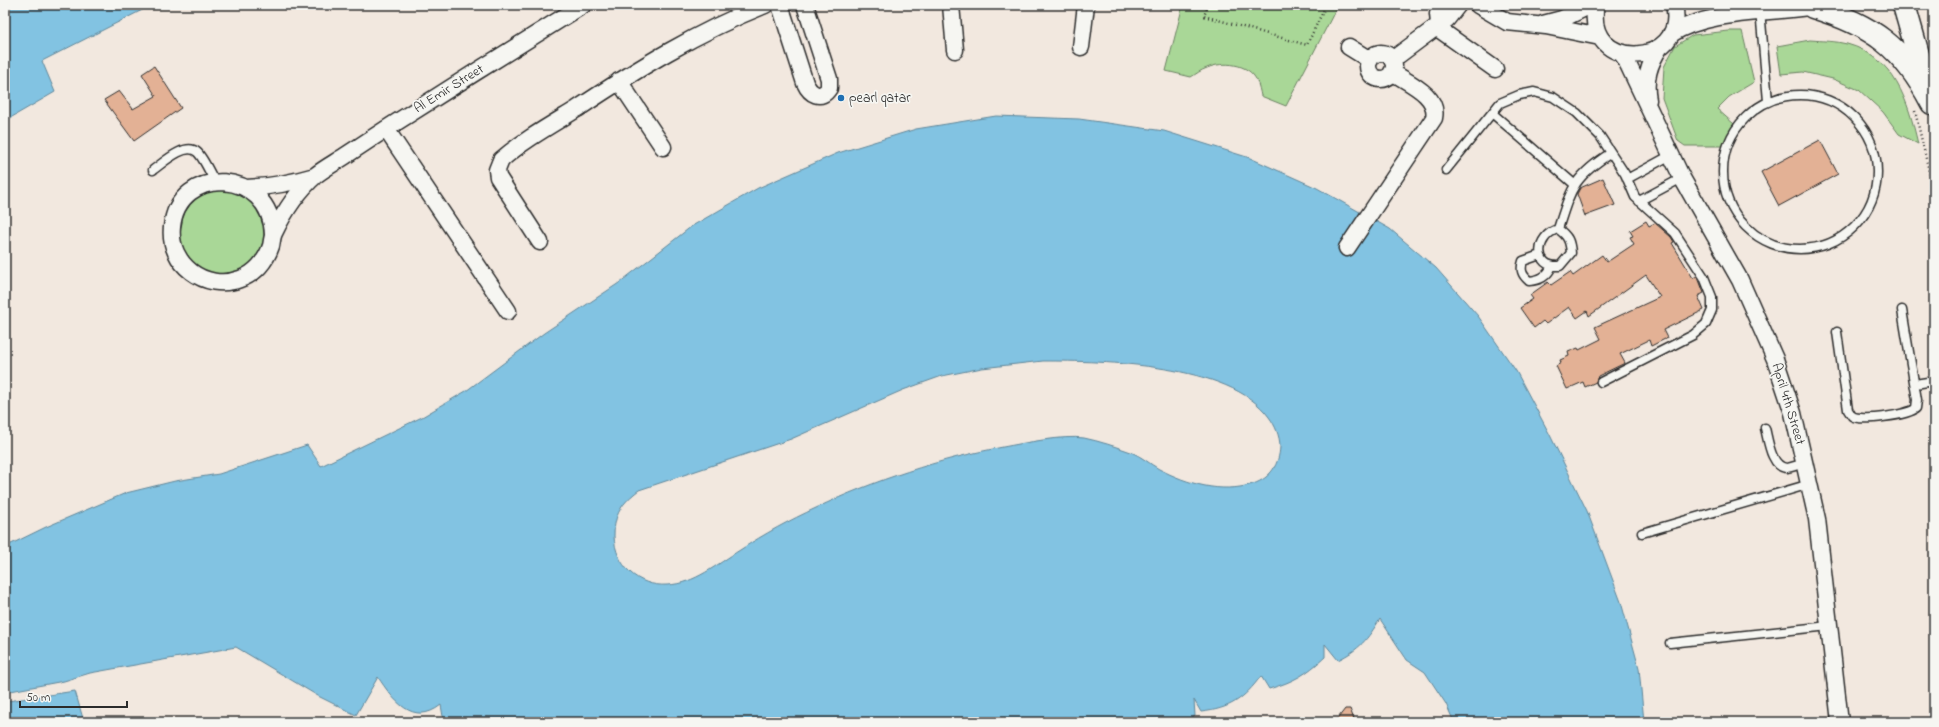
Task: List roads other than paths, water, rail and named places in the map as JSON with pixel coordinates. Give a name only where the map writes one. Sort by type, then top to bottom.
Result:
[{"type":"main road","points":[[1904,5],[1928,103]]},
{"type":"main road","points":[[1817,6],[1854,21],[1872,31],[1891,46],[1907,63],[1921,82],[1928,103]]},
{"type":"street","name":"Al Emir Street","points":[[273,235],[271,219],[264,204],[246,188],[231,182],[215,182],[199,187],[186,196],[174,217],[171,233],[174,249],[188,269],[201,278],[217,282],[241,279],[261,265],[269,251],[273,235],[283,216],[300,192],[316,175],[386,129],[583,5]]},
{"type":"street","points":[[540,242],[498,177],[498,165],[508,153],[671,49],[700,33],[765,5]]},
{"type":"street","points":[[780,5],[805,83],[811,93],[823,94],[829,88],[829,79],[805,5]]},
{"type":"street","points":[[950,5],[955,50]]},
{"type":"street","points":[[1081,47],[1086,5]]},
{"type":"street","points":[[1438,25],[1438,14],[1442,5]]},
{"type":"street","points":[[1392,66],[1449,17],[1458,5]]},
{"type":"street","points":[[1478,5],[1507,22],[1600,36]]},
{"type":"street","points":[[1526,24],[1550,23],[1590,5]]},
{"type":"street","points":[[1596,5],[1594,13],[1596,25],[1600,36],[1609,47],[1621,53],[1641,56],[1660,48]]},
{"type":"street","points":[[1671,34],[1676,18],[1674,5]]},
{"type":"street","points":[[1671,34],[1713,11],[1817,6]]},
{"type":"street","points":[[1438,25],[1495,68]]},
{"type":"street","name":"April 4th Street","points":[[1651,113],[1647,93],[1647,74],[1650,65],[1660,48],[1671,34]]},
{"type":"street","points":[[1347,248],[1434,118],[1435,108],[1432,99],[1392,66],[1386,54],[1377,54],[1370,60],[1349,47]]},
{"type":"street","name":"April 4th Street","points":[[1621,53],[1625,58],[1682,178],[1740,280],[1774,359],[1793,413],[1806,463],[1817,519],[1840,722]]},
{"type":"street","points":[[619,81],[664,147]]},
{"type":"street","points":[[386,129],[508,311]]},
{"type":"street","name":"Al Emir Street","points":[[246,188],[274,187],[316,175]]},
{"type":"lane","points":[[1760,9],[1768,101]]},
{"type":"lane","points":[[1446,170],[1500,104],[1518,95],[1534,92],[1553,97],[1577,112],[1600,136],[1627,178],[1632,191],[1639,201],[1675,233],[1704,277],[1712,297],[1712,310],[1706,324],[1693,335],[1601,382]]},
{"type":"lane","points":[[1805,94],[1824,98],[1841,106],[1855,118],[1867,133],[1874,150],[1877,169],[1876,181],[1870,205],[1859,221],[1846,234],[1826,244],[1805,249],[1784,248],[1763,240],[1746,228],[1732,211],[1724,191],[1723,184],[1722,169],[1725,148],[1735,129],[1749,112],[1768,101],[1786,95],[1805,94]]},
{"type":"lane","points":[[1492,113],[1574,184]]},
{"type":"lane","points":[[153,170],[183,150],[190,149],[198,152],[215,182]]},
{"type":"lane","points":[[1558,229],[1574,184],[1591,165],[1611,153]]},
{"type":"lane","points":[[1627,178],[1671,155]]},
{"type":"lane","points":[[1639,201],[1682,178]]},
{"type":"lane","points":[[1558,229],[1567,236],[1571,244],[1571,253],[1560,266],[1552,266],[1545,263],[1540,255],[1540,245],[1552,231],[1558,229]]},
{"type":"lane","points":[[1540,255],[1530,257],[1523,261],[1521,268],[1524,277],[1530,281],[1539,280],[1548,274],[1552,266]]},
{"type":"lane","points":[[1837,332],[1848,410],[1855,418],[1862,419],[1913,411],[1917,404],[1915,384],[1902,310]]},
{"type":"lane","points":[[1915,384],[1934,381]]},
{"type":"lane","points":[[1765,428],[1775,462],[1781,467],[1787,468],[1806,463]]},
{"type":"lane","points":[[1642,533],[1810,484]]},
{"type":"lane","points":[[1670,643],[1829,626]]},
{"type":"water","points":[[5,5],[152,5],[42,61],[55,92],[5,121]]},
{"type":"water","points":[[996,116],[1079,119],[1164,131],[1250,158],[1317,188],[1390,229],[1436,268],[1478,316],[1516,371],[1550,435],[1587,511],[1621,602],[1639,668],[1644,722],[1454,722],[1446,704],[1425,672],[1407,660],[1380,619],[1371,633],[1358,648],[1338,660],[1325,644],[1325,657],[1299,677],[1269,689],[1261,676],[1249,691],[1236,702],[1211,711],[1201,712],[1194,700],[1195,716],[1186,722],[1128,722],[1126,718],[1124,722],[444,722],[441,705],[431,711],[421,713],[413,712],[397,702],[378,677],[356,715],[318,696],[236,647],[90,673],[64,681],[5,692],[5,547],[46,527],[126,493],[175,481],[219,474],[307,445],[321,466],[422,417],[466,391],[544,333],[619,283],[692,226],[758,188],[838,153],[916,129]],"holes":[[[1043,361],[1131,364],[1164,369],[1196,376],[1226,385],[1251,399],[1271,420],[1277,431],[1280,443],[1276,465],[1265,478],[1253,484],[1241,487],[1217,488],[1181,479],[1159,469],[1131,452],[1096,441],[1076,437],[1044,440],[979,452],[931,464],[861,488],[787,522],[758,538],[705,572],[677,584],[656,585],[638,578],[624,565],[615,547],[614,528],[617,515],[624,504],[639,490],[791,439],[903,390],[942,376],[982,368]]]},
{"type":"water","points":[[75,691],[84,722],[5,722],[5,710],[8,701]]},
{"type":"place","name":"pearl qatar","points":[[841,98]]}]
